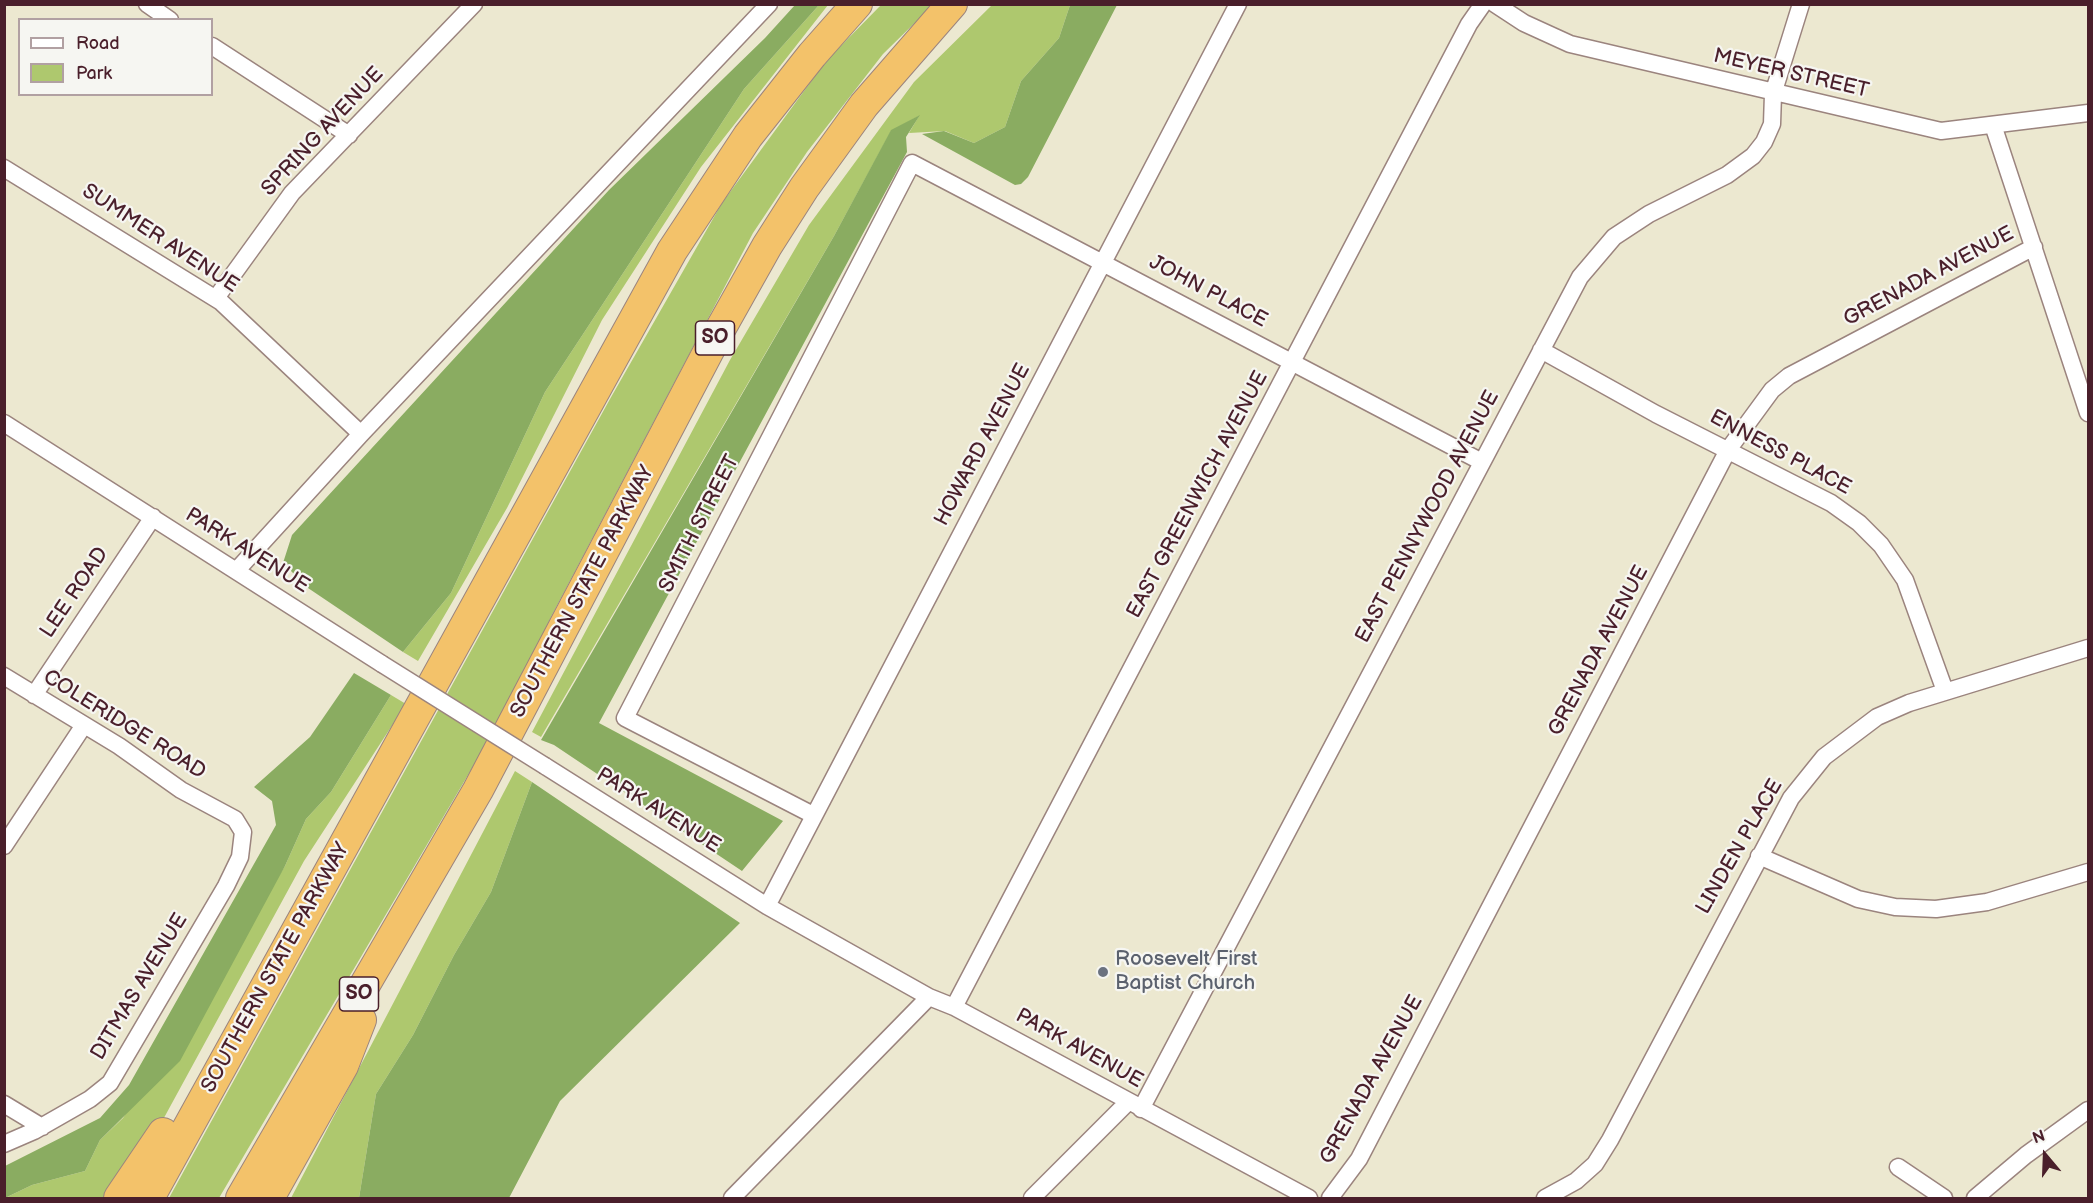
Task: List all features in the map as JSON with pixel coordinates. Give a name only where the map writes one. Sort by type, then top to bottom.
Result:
[{"type":"highway","name":"SOUTHERN STATE PARKWAY","points":[[148,1198],[672,251],[748,136],[805,64],[857,4]]},
{"type":"highway","name":"SOUTHERN STATE PARKWAY","points":[[241,1198],[526,701],[712,345],[767,246],[804,188],[864,105],[952,4]]},
{"type":"highway","points":[[269,1198],[343,1066],[391,940]]},
{"type":"highway","points":[[119,1198],[160,1138],[218,1032],[283,955]]},
{"type":"street","points":[[147,4],[167,18]]},
{"type":"street","name":"SPRING AVENUE","points":[[216,298],[292,193],[474,4]]},
{"type":"street","points":[[237,570],[361,434],[769,4]]},
{"type":"street","name":"HOWARD AVENUE","points":[[766,906],[1238,4]]},
{"type":"street","name":"EAST GREENWICH AVENUE","points":[[954,1007],[1470,24],[1483,4]]},
{"type":"street","name":"MEYER STREET","points":[[1495,4],[1524,23],[1570,44],[1773,94],[1941,131],[2088,113]]},
{"type":"street","name":"EAST PENNYWOOD AVENUE","points":[[1032,1198],[1134,1105],[1580,277],[1614,237],[1649,214],[1726,175],[1753,156],[1764,142],[1772,124],[1773,94],[1801,4]]},
{"type":"street","points":[[213,47],[349,135]]},
{"type":"street","points":[[1993,125],[2088,413]]},
{"type":"street","name":"JOHN PLACE","points":[[912,163],[1482,462]]},
{"type":"street","name":"SMITH STREET","points":[[813,815],[624,718],[912,163]]},
{"type":"street","name":"SUMMER AVENUE","points":[[4,168],[216,298],[361,434]]},
{"type":"street","name":"GRENADA AVENUE","points":[[1329,1198],[1359,1159],[1728,450],[1772,390],[1789,376],[2034,247]]},
{"type":"street","name":"ENNESS PLACE","points":[[1541,350],[1831,503],[1859,524],[1881,545],[1905,580],[1945,691]]},
{"type":"street","name":"PARK AVENUE","points":[[4,423],[766,906],[929,997],[954,1007],[1310,1198]]},
{"type":"street","name":"LEE ROAD","points":[[34,695],[153,517]]},
{"type":"street","name":"LINDEN PLACE","points":[[1545,1198],[1576,1181],[1595,1164],[1610,1140],[1791,798],[1824,757],[1877,717],[1945,691],[2088,648]]},
{"type":"street","name":"COLERIDGE ROAD","points":[[4,676],[119,746],[181,790],[221,811]]},
{"type":"street","points":[[4,846],[84,725]]},
{"type":"street","name":"DITMAS AVENUE","points":[[4,1144],[42,1127],[90,1099],[110,1083],[226,886],[240,857],[243,832],[235,819],[221,811]]},
{"type":"street","points":[[1760,856],[1858,899],[1895,907],[1936,909],[1987,902],[2088,872]]},
{"type":"street","points":[[732,1198],[929,997]]},
{"type":"street","points":[[4,1104],[42,1127]]},
{"type":"street","points":[[1975,1198],[2026,1155],[2088,1110]]},
{"type":"street","points":[[1898,1167],[1944,1198]]},
{"type":"green space","points":[[795,5],[819,5],[744,89],[545,392],[451,593],[403,652],[308,588],[283,563],[292,535],[609,190],[765,38]]},
{"type":"green space","points":[[819,5],[828,5],[701,167],[602,320],[507,508],[418,661],[403,652],[451,593],[545,392],[744,89]]},
{"type":"green space","points":[[881,5],[933,5],[883,54],[807,152],[753,233],[552,615],[508,707],[219,1198],[169,1198],[610,399],[722,203],[826,61]]},
{"type":"green space","points":[[992,5],[1070,5],[1059,38],[1021,81],[1005,127],[974,143],[945,131],[909,133],[919,116],[891,131],[834,236],[541,737],[532,732],[730,360],[809,225],[914,82]]},
{"type":"green space","points":[[1070,5],[1117,5],[1028,177],[1021,184],[1015,185],[922,134],[944,131],[974,143],[1005,127],[1021,81],[1059,38]]},
{"type":"green space","points":[[920,115],[906,137],[907,152],[599,723],[783,821],[742,871],[554,745],[541,740],[834,236],[891,130]]},
{"type":"green space","points":[[354,673],[391,695],[331,792],[306,819],[285,866],[180,1061],[100,1140],[85,1171],[32,1185],[5,1198],[5,1166],[100,1118],[129,1085],[276,825],[272,801],[254,787],[310,737]]},
{"type":"green space","points":[[391,695],[406,704],[304,861],[135,1171],[109,1198],[5,1198],[32,1185],[85,1171],[100,1140],[123,1118],[285,866],[306,819],[331,792]]},
{"type":"green space","points":[[515,771],[532,782],[491,892],[454,955],[413,1035],[376,1094],[359,1198],[291,1198]]},
{"type":"green space","points":[[532,782],[740,923],[560,1101],[509,1198],[359,1198],[376,1094],[413,1035],[454,955],[491,892]]},
{"type":"place","name":"Roosevelt First Baptist Church","points":[[1103,972]]}]
